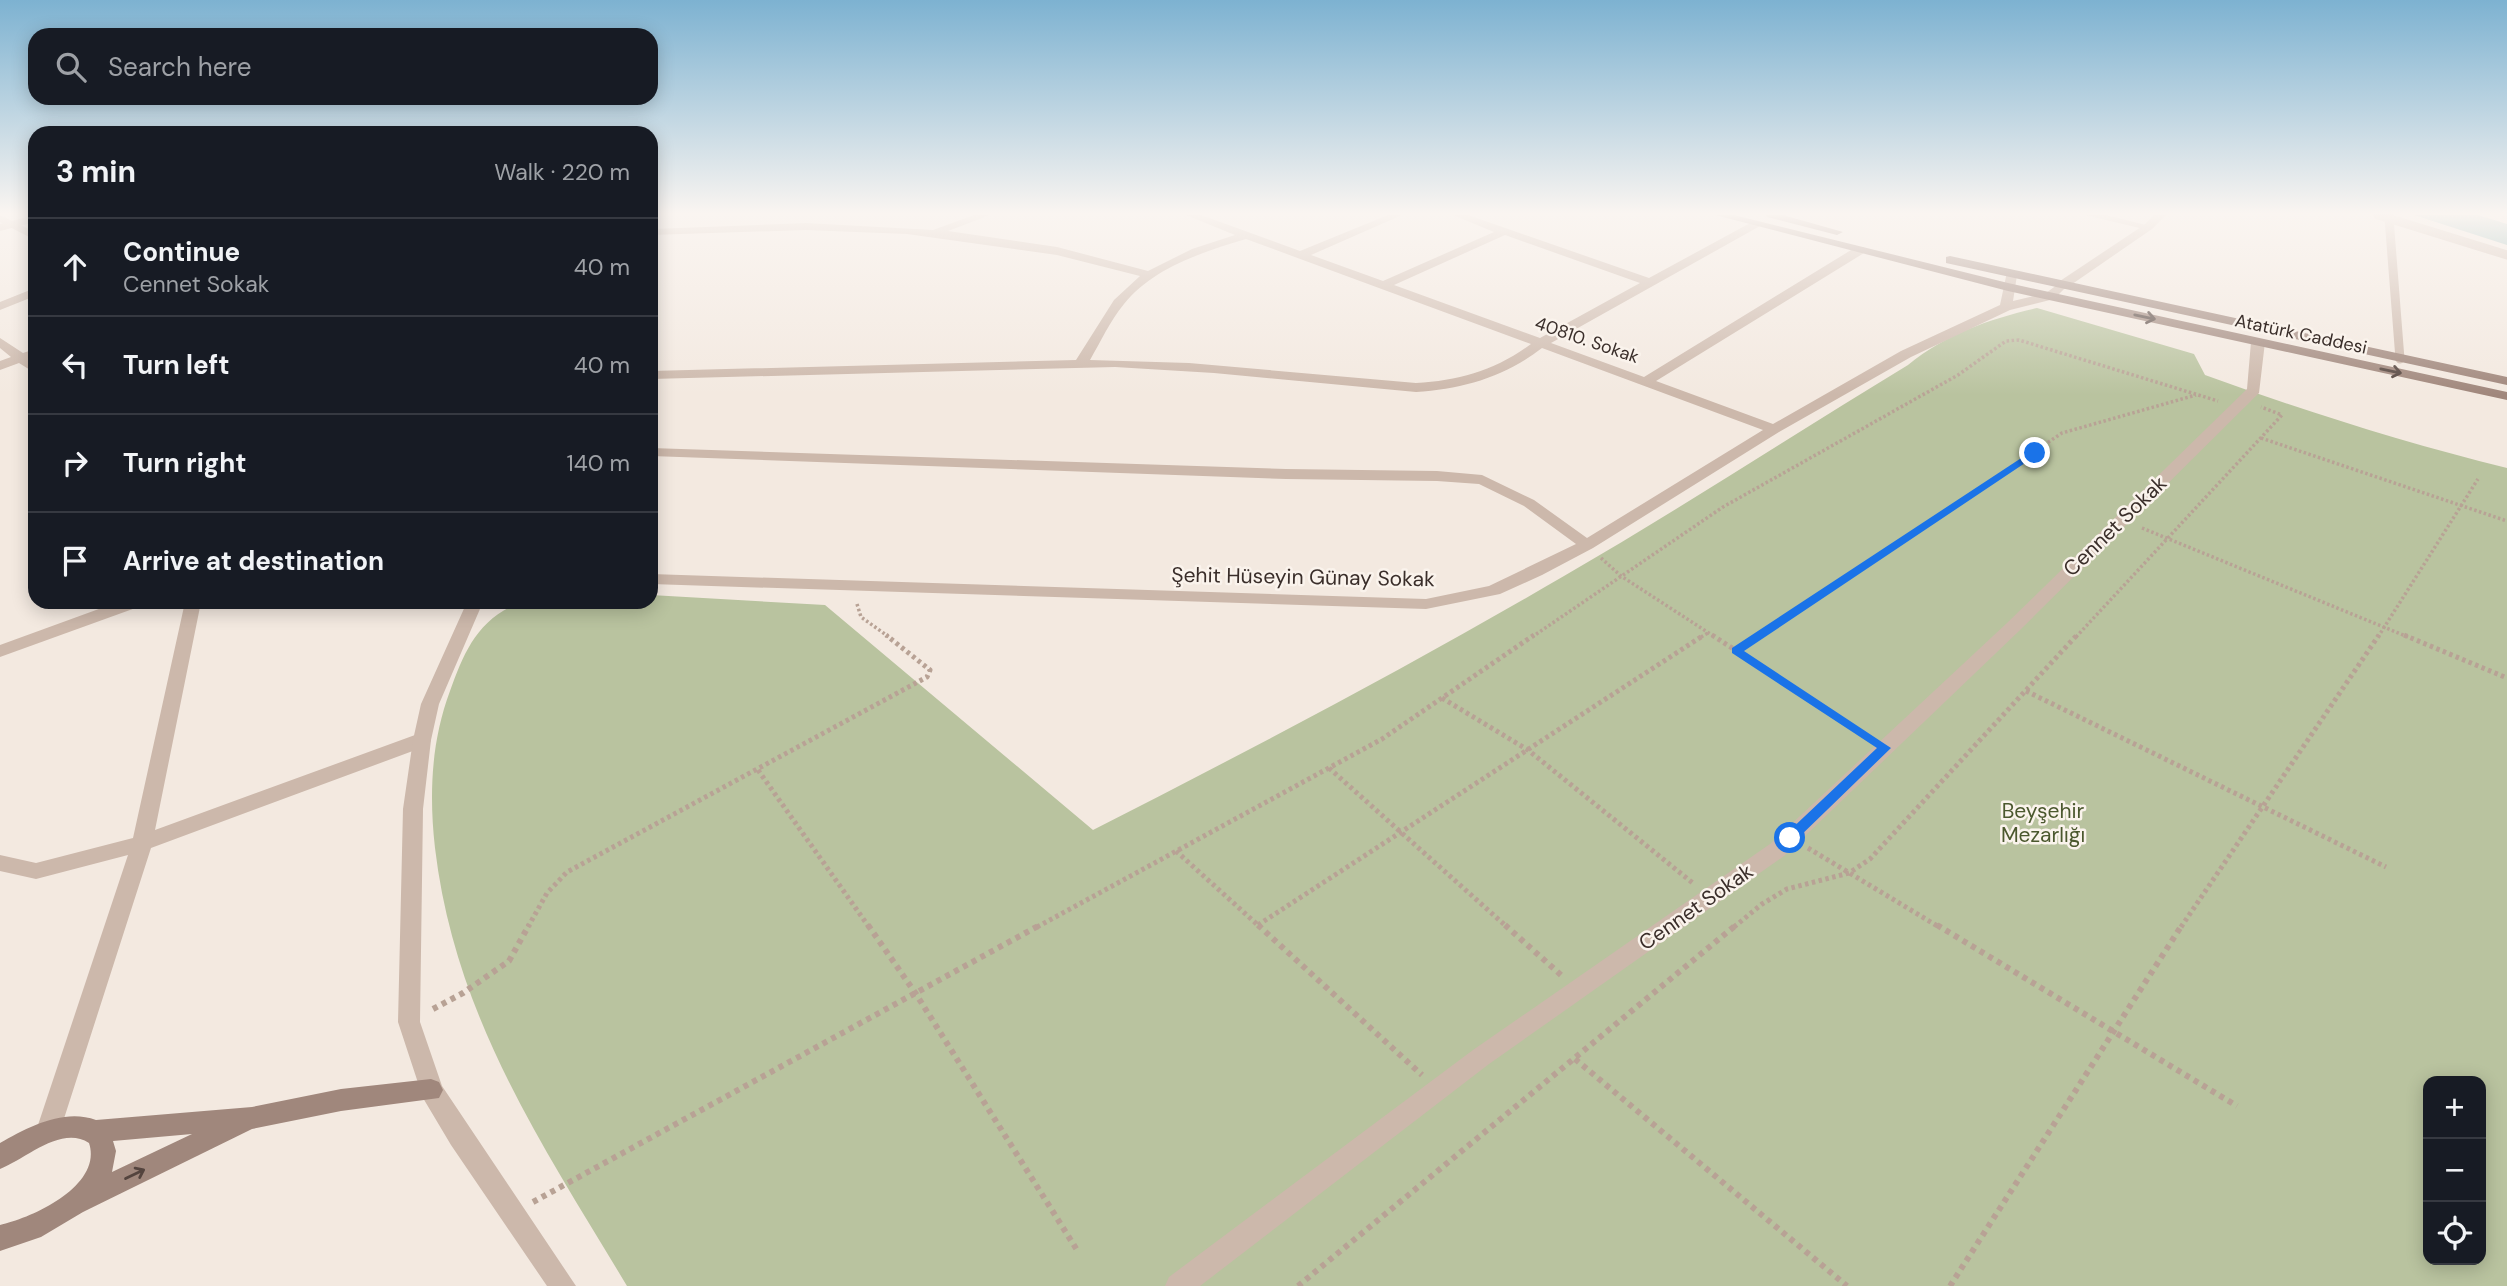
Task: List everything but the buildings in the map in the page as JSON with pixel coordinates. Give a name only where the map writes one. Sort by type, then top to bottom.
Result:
[{"type":"main road","name":"Atatürk Caddesi","points":[[1981,275],[2061,286],[2507,381]]},
{"type":"main road","name":"Atatürk Caddesi","points":[[1988,275],[2050,296],[2507,396]]},
{"type":"main road","points":[[0,1157],[30,1138],[65,1128],[92,1132],[252,1118],[341,1100],[431,1090]]},
{"type":"main road","points":[[7,1241],[39,1228],[74,1204],[252,1118]]},
{"type":"main road","points":[[74,1204],[100,1170],[104,1153],[101,1140],[92,1132]]},
{"type":"street","points":[[1081,363],[1125,295],[1150,275]]},
{"type":"street","name":"40810. Sokak","points":[[1356,275],[1648,380],[1774,429]]},
{"type":"street","points":[[1385,285],[1407,275]]},
{"type":"street","points":[[1628,275],[1650,283]]},
{"type":"street","points":[[658,375],[1081,363],[1181,365],[1358,383],[1447,385],[1482,377],[1512,365],[1541,343],[1664,275]]},
{"type":"street","points":[[1648,380],[1819,275]]},
{"type":"street","points":[[2050,296],[2077,275]]},
{"type":"street","points":[[2006,307],[2010,281]]},
{"type":"street","points":[[0,306],[28,295]]},
{"type":"street","name":"Şehit Hüseyin Günay Sokak","points":[[658,579],[1426,604],[1494,590],[1587,545],[1774,429],[1906,354],[2006,307],[2050,296]]},
{"type":"street","points":[[0,342],[28,364]]},
{"type":"street","name":"Cennet Sokak","points":[[1178,1286],[1438,1090],[1790,838],[2254,390],[2258,342]]},
{"type":"street","points":[[0,366],[28,356]]},
{"type":"street","points":[[658,452],[1482,480],[1529,503],[1587,545]]},
{"type":"street","points":[[0,652],[116,609]]},
{"type":"street","points":[[48,1131],[142,843],[192,609]]},
{"type":"street","points":[[472,609],[430,704],[422,740],[413,809],[408,1022],[431,1090],[460,1137],[563,1286]]},
{"type":"street","points":[[0,863],[36,872],[142,843],[422,740]]},
{"type":"lane","points":[[2393,275],[2400,359]]},
{"type":"path","points":[[513,1213],[1382,739],[1723,507],[1958,375],[2006,341],[2019,340],[2197,394],[2282,415],[1870,859],[1849,873],[1787,889],[1762,904],[1298,1286]]},
{"type":"path","points":[[1736,651],[2062,433],[2197,394]]},
{"type":"path","points":[[2261,438],[2507,521]]},
{"type":"path","points":[[1950,1286],[2113,1031],[2384,628],[2478,479]]},
{"type":"path","points":[[2122,520],[2507,678]]},
{"type":"path","points":[[1587,545],[1621,576],[1885,748]]},
{"type":"path","points":[[408,1022],[463,993],[509,961],[547,893],[567,872],[927,677],[930,670],[923,662],[861,617],[855,596],[859,586]]},
{"type":"path","points":[[1258,925],[1708,633]]},
{"type":"path","points":[[2026,691],[2386,867]]},
{"type":"path","points":[[1442,698],[1528,750],[1710,897]]},
{"type":"path","points":[[1329,768],[1578,989]]},
{"type":"path","points":[[758,770],[916,994],[1077,1250]]},
{"type":"path","points":[[1790,838],[2237,1105]]},
{"type":"path","points":[[1176,851],[1438,1090]]},
{"type":"path","points":[[1575,1059],[1847,1286]]},
{"type":"green space","name":"Beyşehir Mezarlığı","points":[[2037,308],[2194,354],[2205,375],[2280,401],[2355,426],[2507,468],[2507,1286],[627,1286],[534,1130],[507,1077],[461,968],[446,910],[435,848],[432,808],[435,749],[450,691],[466,652],[480,630],[501,612],[507,609],[658,609],[658,595],[825,605],[1093,830],[1330,706],[1506,609],[1607,551],[1922,354],[1969,329]]},
{"type":"route","points":[[1790,838],[1885,748],[1736,651],[2035,453]]}]
